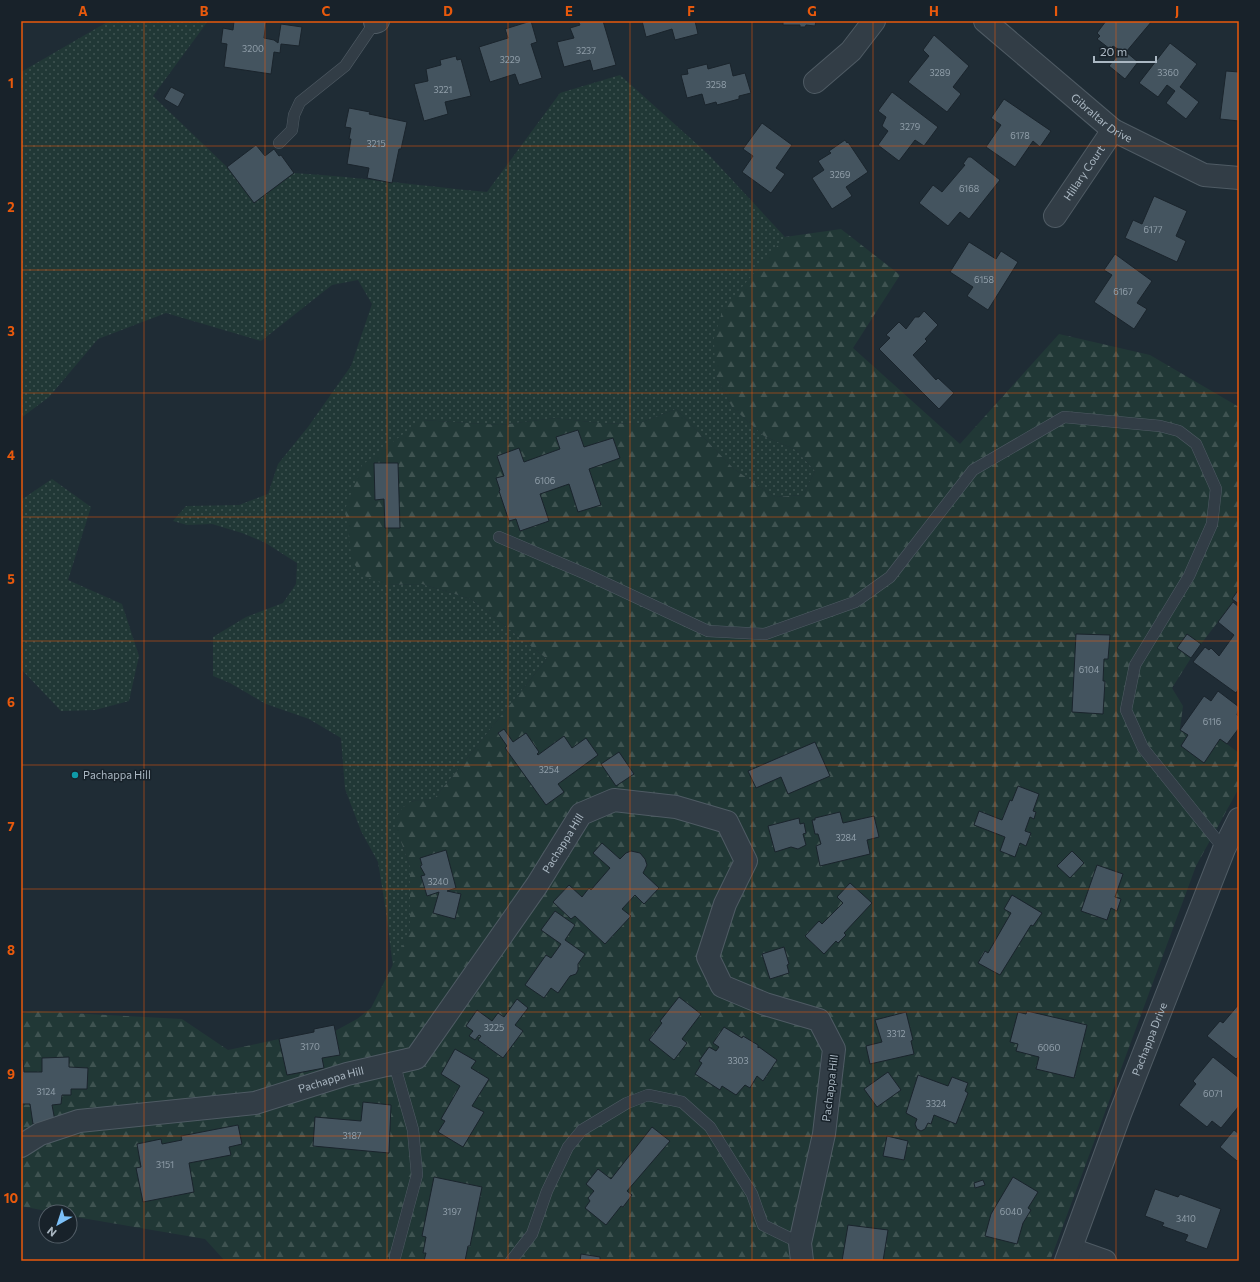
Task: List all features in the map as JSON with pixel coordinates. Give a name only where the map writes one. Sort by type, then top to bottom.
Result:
[{"type":"street","points":[[815,82],[851,51],[874,21]]},
{"type":"street","name":"Gibraltar Drive","points":[[985,21],[1113,130],[1204,175],[1239,178]]},
{"type":"street","name":"Hillary Court","points":[[1055,216],[1113,130]]},
{"type":"street","name":"Pachappa Hill","points":[[21,1146],[40,1134],[79,1121],[255,1102],[347,1074],[416,1058],[533,891],[581,814],[614,800],[676,807],[727,822],[746,861],[725,904],[708,956],[722,986],[765,1004],[819,1020],[834,1049],[824,1134],[801,1252]]},
{"type":"street","name":"Pachappa Drive","points":[[1068,1255],[1120,1114],[1224,849],[1239,819]]},
{"type":"street","points":[[1068,1255],[1105,1261]]},
{"type":"lane","points":[[279,143],[292,130],[294,115],[300,102],[345,66],[377,22]]},
{"type":"lane","points":[[499,537],[586,574],[708,631],[765,634],[855,602],[890,577],[973,470],[1064,417],[1160,426],[1180,431],[1196,444],[1216,489],[1212,524],[1189,576],[1135,665],[1126,710],[1143,748],[1224,849]]},
{"type":"lane","points":[[394,1063],[412,1130],[417,1175],[395,1256]]},
{"type":"lane","points":[[511,1261],[532,1234],[547,1190],[568,1147],[582,1130],[626,1104],[648,1095],[682,1102],[710,1127],[752,1194],[763,1225],[801,1252]]},
{"type":"green space","points":[[109,21],[208,21],[153,96],[227,167],[254,203],[294,173],[487,192],[560,93],[620,75],[709,155],[785,237],[760,268],[715,374],[732,407],[764,436],[796,450],[815,471],[803,495],[775,497],[734,469],[676,409],[637,424],[599,423],[555,418],[500,425],[422,420],[386,585],[422,584],[471,599],[547,659],[434,799],[412,801],[400,839],[410,866],[410,931],[393,967],[378,862],[361,831],[345,789],[341,738],[309,719],[266,704],[230,683],[213,676],[213,637],[246,617],[283,603],[296,584],[297,563],[264,542],[242,533],[212,524],[187,525],[173,521],[186,506],[239,505],[268,494],[278,464],[308,427],[351,366],[372,304],[358,280],[332,285],[261,341],[166,313],[98,339],[49,397],[21,418],[21,72]]},
{"type":"green space","points":[[841,229],[900,275],[853,348],[960,444],[1059,334],[1150,355],[1239,407],[1239,589],[1232,599],[1233,602],[1201,644],[1187,634],[1177,648],[1191,658],[1172,688],[1183,706],[1180,729],[1188,735],[1181,746],[1204,763],[1220,739],[1239,753],[1239,788],[1196,866],[1050,1261],[225,1261],[205,1239],[78,1217],[78,1204],[38,1204],[38,1209],[21,1206],[21,1014],[33,1011],[182,1019],[228,1050],[279,1039],[287,1075],[324,1068],[322,1058],[335,1031],[357,1019],[371,1008],[410,931],[410,866],[394,823],[401,809],[413,801],[434,799],[547,659],[471,599],[422,584],[386,585],[362,575],[352,561],[345,509],[362,465],[422,420],[500,425],[555,418],[599,423],[637,424],[676,409],[734,469],[775,497],[803,495],[815,471],[796,450],[764,436],[732,407],[715,374],[714,338],[723,309],[785,237]]},
{"type":"green space","points":[[52,479],[91,507],[68,580],[122,604],[139,656],[129,701],[95,710],[61,711],[21,669],[21,500]]},
{"type":"building","points":[[234,21],[266,22],[264,38],[274,40],[278,43],[281,24],[302,27],[299,46],[281,44],[280,53],[274,52],[271,74],[224,67],[227,44],[221,43],[223,28],[233,30]]},
{"type":"building","points":[[531,21],[537,42],[531,44],[542,78],[519,85],[515,74],[490,82],[479,47],[508,38],[505,29]]},
{"type":"building","points":[[578,21],[603,21],[616,65],[593,71],[590,60],[564,67],[557,42],[574,38],[570,28],[580,25]]},
{"type":"building","points":[[642,21],[695,21],[698,34],[675,40],[672,29],[646,37]]},
{"type":"building","points":[[783,21],[816,21],[815,26],[806,25],[805,27],[800,27],[800,25],[783,25]]},
{"type":"building","points":[[1106,21],[1152,21],[1126,52],[1138,62],[1125,79],[1109,66],[1121,51],[1113,46],[1110,49],[1097,39],[1100,36],[1097,33]]},
{"type":"building","points":[[934,35],[969,66],[953,87],[961,94],[947,112],[908,82],[929,56],[923,50]]},
{"type":"building","points":[[1170,43],[1197,64],[1180,87],[1199,102],[1186,119],[1166,103],[1175,91],[1167,85],[1158,97],[1139,83]]},
{"type":"building","points":[[456,56],[457,60],[461,59],[471,96],[445,102],[448,114],[424,121],[414,84],[428,81],[426,69],[441,65],[440,60]]},
{"type":"building","points":[[730,63],[733,76],[745,73],[751,93],[739,96],[739,99],[717,105],[716,102],[705,105],[702,94],[687,98],[681,75],[688,74],[687,69],[707,64],[708,69]]},
{"type":"building","points":[[1226,71],[1239,72],[1239,121],[1220,119]]},
{"type":"building","points":[[171,87],[185,94],[178,107],[164,99]]},
{"type":"building","points":[[892,92],[938,127],[924,146],[915,140],[899,161],[878,145],[888,131],[882,126],[886,117],[878,111]]},
{"type":"building","points":[[1004,99],[1051,131],[1040,147],[1033,141],[1015,167],[986,147],[1001,125],[991,118]]},
{"type":"building","points":[[349,108],[407,122],[401,149],[399,149],[392,183],[367,178],[369,168],[347,164],[351,139],[349,139],[351,128],[345,127]]},
{"type":"building","points":[[762,123],[792,145],[776,168],[785,174],[771,193],[742,172],[753,156],[743,149]]},
{"type":"building","points":[[845,140],[847,143],[848,142],[868,172],[846,187],[852,196],[832,209],[812,178],[824,170],[818,161],[831,153],[829,151]]},
{"type":"building","points":[[256,145],[265,156],[274,149],[279,156],[281,155],[294,173],[254,203],[227,167]]},
{"type":"building","points":[[968,157],[971,157],[1000,180],[969,219],[960,212],[948,226],[919,203],[933,185],[942,192],[965,165],[963,164]]},
{"type":"building","points":[[1154,196],[1187,211],[1176,236],[1186,241],[1177,262],[1125,238],[1133,220],[1142,224]]},
{"type":"building","points":[[969,242],[996,259],[1001,251],[1018,262],[988,310],[967,296],[973,287],[950,272]]},
{"type":"building","points":[[1115,254],[1152,281],[1137,303],[1147,309],[1134,329],[1094,302],[1112,275],[1104,270]]},
{"type":"building","points":[[924,311],[938,325],[925,339],[927,341],[913,355],[936,380],[938,378],[954,393],[939,409],[879,349],[890,338],[886,335],[899,322],[906,329],[915,317],[919,317]]},
{"type":"building","points":[[578,430],[584,447],[613,438],[620,458],[589,469],[601,505],[578,512],[569,484],[540,494],[549,521],[520,531],[516,519],[509,521],[499,491],[496,478],[504,476],[497,456],[519,448],[524,462],[560,449],[556,437]]},
{"type":"building","points":[[374,463],[398,463],[400,528],[385,528],[384,499],[375,500]]},
{"type":"building","points":[[1239,589],[1239,604],[1232,599]]},
{"type":"building","points":[[1233,602],[1239,607],[1239,688],[1236,693],[1193,662],[1205,647],[1209,650],[1211,648],[1219,656],[1234,635],[1218,622]]},
{"type":"building","points":[[1076,634],[1110,635],[1108,659],[1104,659],[1103,681],[1105,681],[1103,714],[1072,712]]},
{"type":"building","points":[[1187,634],[1201,644],[1191,658],[1177,648]]},
{"type":"building","points":[[1218,691],[1239,707],[1237,715],[1239,717],[1239,728],[1227,744],[1220,739],[1204,763],[1181,746],[1188,735],[1180,730],[1204,696],[1211,701]]},
{"type":"building","points":[[504,729],[513,742],[526,733],[539,752],[537,754],[538,755],[564,736],[572,748],[586,738],[598,755],[558,784],[564,792],[546,805],[505,748],[507,746],[498,733]]},
{"type":"building","points":[[815,742],[830,776],[788,794],[781,777],[756,788],[748,771]]},
{"type":"building","points":[[619,752],[634,774],[616,786],[601,764]]},
{"type":"building","points":[[1018,786],[1039,794],[1033,811],[1036,812],[1034,819],[1030,817],[1025,831],[1031,833],[1026,846],[1020,843],[1015,857],[1000,851],[1005,837],[974,825],[979,811],[1002,820],[1010,800],[1012,801]]},
{"type":"building","points":[[840,812],[843,823],[874,816],[879,837],[867,840],[870,854],[820,866],[816,846],[821,844],[818,834],[815,834],[812,820]]},
{"type":"building","points":[[799,818],[800,824],[804,823],[806,833],[803,834],[806,845],[798,849],[791,847],[775,852],[768,826]]},
{"type":"building","points":[[602,843],[620,859],[626,853],[631,851],[640,853],[645,859],[647,865],[643,873],[659,888],[644,904],[635,895],[622,909],[631,916],[605,944],[575,916],[571,919],[553,902],[569,885],[582,897],[589,888],[591,890],[610,868],[593,853]]},
{"type":"building","points":[[446,850],[456,888],[447,891],[461,894],[455,919],[433,913],[439,892],[427,896],[421,876],[425,875],[420,866],[422,865],[420,858]]},
{"type":"building","points":[[1072,851],[1084,863],[1070,878],[1057,866]]},
{"type":"building","points":[[1097,865],[1123,874],[1115,897],[1121,899],[1117,911],[1111,908],[1107,920],[1081,911]]},
{"type":"building","points":[[850,883],[872,903],[844,933],[846,935],[838,943],[836,941],[824,954],[805,936],[819,921],[822,924],[843,903],[837,897]]},
{"type":"building","points":[[1012,895],[1042,913],[1033,926],[1031,925],[1000,975],[978,963],[985,951],[988,953],[1011,913],[1004,909]]},
{"type":"building","points":[[555,911],[575,925],[565,940],[585,954],[578,964],[576,974],[570,976],[558,993],[551,988],[544,998],[525,985],[546,955],[551,958],[561,944],[541,930]]},
{"type":"building","points":[[784,947],[789,964],[787,965],[789,973],[770,979],[762,954]]},
{"type":"building","points":[[679,997],[701,1014],[682,1039],[687,1043],[674,1060],[649,1040],[662,1023],[660,1021]]},
{"type":"building","points":[[517,999],[528,1008],[515,1025],[523,1031],[503,1058],[478,1040],[481,1036],[479,1035],[475,1040],[469,1036],[473,1031],[466,1026],[477,1010],[492,1021],[498,1013],[504,1017]]},
{"type":"building","points":[[1239,1004],[1239,1056],[1236,1059],[1207,1036],[1220,1021],[1223,1023]]},
{"type":"building","points":[[1027,1011],[1087,1025],[1074,1078],[1036,1069],[1039,1057],[1016,1051],[1018,1044],[1010,1042],[1018,1012],[1026,1014]]},
{"type":"building","points":[[906,1012],[913,1040],[911,1041],[914,1054],[870,1064],[866,1046],[882,1042],[875,1020]]},
{"type":"building","points":[[334,1025],[340,1055],[322,1058],[324,1068],[287,1075],[279,1039],[314,1032],[314,1029]]},
{"type":"building","points":[[724,1027],[742,1038],[743,1036],[758,1045],[758,1048],[759,1047],[777,1060],[763,1081],[757,1076],[750,1088],[745,1085],[736,1095],[722,1086],[720,1090],[695,1074],[702,1063],[699,1061],[709,1047],[716,1051],[719,1047],[713,1043]]},
{"type":"building","points":[[455,1049],[476,1061],[471,1068],[489,1079],[472,1106],[484,1112],[463,1147],[438,1132],[445,1121],[441,1119],[460,1086],[441,1074]]},
{"type":"building","points":[[69,1057],[69,1067],[88,1068],[87,1089],[71,1089],[71,1095],[62,1095],[61,1104],[52,1105],[55,1121],[33,1124],[30,1104],[21,1104],[21,1060],[23,1060],[24,1072],[42,1072],[42,1058]]},
{"type":"building","points":[[1213,1057],[1239,1078],[1239,1106],[1221,1128],[1212,1121],[1207,1127],[1179,1105],[1196,1084],[1193,1081]]},
{"type":"building","points":[[888,1072],[901,1090],[877,1107],[864,1089]]},
{"type":"building","points":[[918,1075],[948,1086],[952,1077],[968,1083],[965,1091],[968,1093],[956,1124],[934,1115],[931,1124],[928,1123],[925,1129],[921,1131],[917,1129],[915,1124],[917,1119],[906,1113]]},
{"type":"building","points":[[363,1102],[391,1105],[389,1153],[313,1146],[315,1117],[361,1121]]},
{"type":"building","points":[[238,1125],[242,1144],[229,1147],[231,1155],[189,1163],[194,1192],[143,1202],[136,1168],[141,1167],[137,1144],[161,1139],[162,1144],[182,1140],[181,1136]]},
{"type":"building","points":[[652,1127],[670,1141],[627,1191],[632,1195],[606,1225],[585,1208],[590,1201],[588,1198],[594,1191],[586,1184],[598,1169],[611,1179]]},
{"type":"building","points":[[1234,1130],[1239,1134],[1239,1159],[1237,1161],[1220,1147]]},
{"type":"building","points":[[887,1136],[908,1141],[904,1160],[883,1156]]},
{"type":"building","points":[[434,1177],[482,1187],[470,1246],[468,1246],[465,1261],[424,1261],[426,1253],[423,1253],[426,1237],[422,1236]]},
{"type":"building","points":[[1013,1177],[1038,1192],[1028,1208],[1031,1210],[1023,1223],[1017,1244],[985,1236],[991,1214]]},
{"type":"building","points":[[983,1180],[985,1185],[975,1188],[974,1183]]},
{"type":"building","points":[[1155,1189],[1178,1197],[1180,1194],[1221,1209],[1207,1249],[1185,1241],[1188,1235],[1162,1226],[1164,1223],[1145,1216]]},
{"type":"building","points":[[848,1225],[888,1230],[883,1261],[842,1261]]},
{"type":"building","points":[[581,1254],[600,1257],[600,1261],[580,1261]]},
{"type":"place","name":"Pachappa Hill","points":[[75,775]]}]
